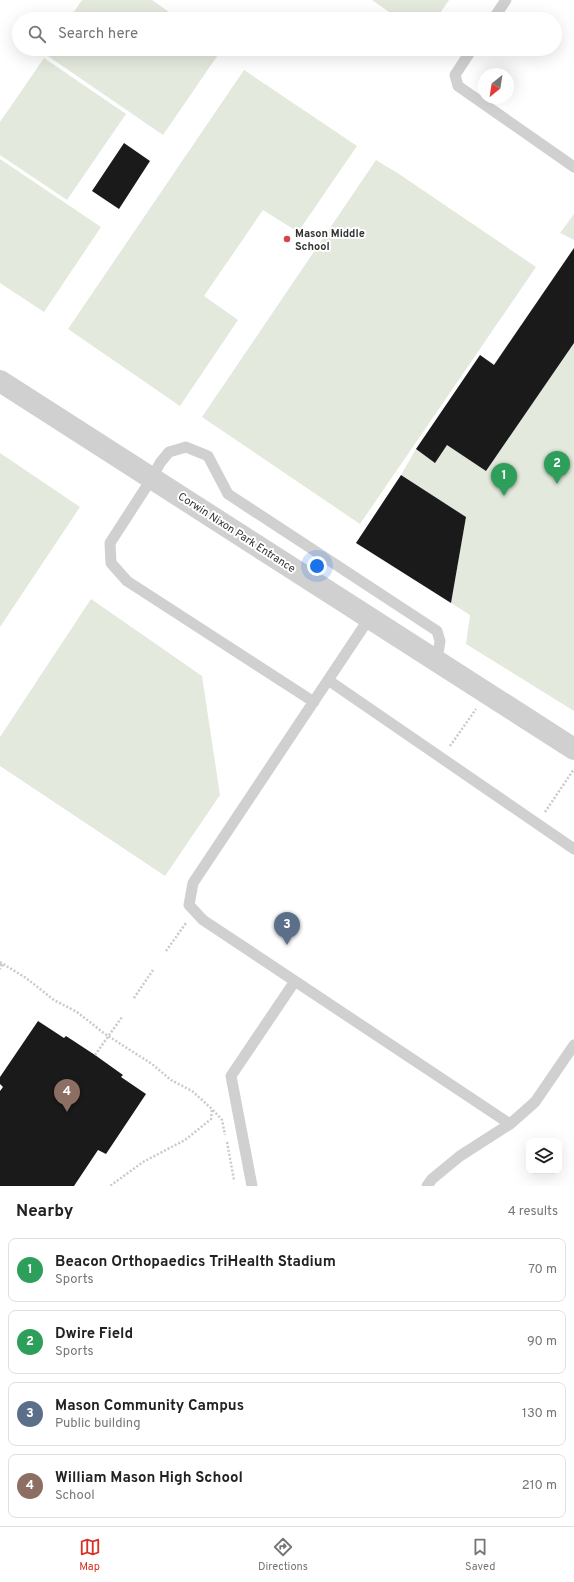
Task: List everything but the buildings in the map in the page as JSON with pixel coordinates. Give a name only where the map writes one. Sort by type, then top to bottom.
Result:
[{"type":"street","name":"Corwin Nixon Park Entrance","points":[[0,381],[574,748]]},
{"type":"lane","points":[[498,12],[506,0]]},
{"type":"lane","points":[[467,56],[455,74],[458,86],[574,167]]},
{"type":"lane","points":[[314,702],[127,581],[111,563],[110,543],[160,463],[169,452],[186,447],[208,456],[228,494],[437,631],[440,641],[437,660]]},
{"type":"lane","points":[[370,617],[193,882],[190,905],[203,920],[510,1124]]},
{"type":"lane","points":[[328,680],[574,849]]},
{"type":"lane","points":[[252,1186],[231,1076],[295,981]]},
{"type":"lane","points":[[427,1186],[432,1179],[460,1156],[510,1124],[535,1102],[574,1045]]},
{"type":"path","points":[[442,758],[476,709]]},
{"type":"path","points":[[537,824],[574,769]]},
{"type":"path","points":[[166,951],[186,923]]},
{"type":"path","points":[[0,969],[1,964],[26,978],[54,1000],[77,1012],[108,1036],[152,1064],[171,1080],[192,1091],[212,1109],[222,1120],[235,1186]]},
{"type":"path","points":[[134,998],[153,970]]},
{"type":"path","points":[[95,1055],[122,1017]]},
{"type":"path","points":[[110,1186],[143,1162],[185,1140],[211,1119],[212,1109]]},
{"type":"shaded area","points":[[82,0],[152,0],[169,12],[74,12]]},
{"type":"shaded area","points":[[372,0],[449,0],[441,12],[389,12]]},
{"type":"shaded area","points":[[48,56],[217,56],[163,135]]},
{"type":"shaded area","points":[[44,58],[126,114],[67,200],[0,155],[0,122]]},
{"type":"shaded area","points":[[244,70],[357,146],[298,232],[263,210],[204,296],[238,320],[180,406],[68,329]]},
{"type":"shaded area","points":[[0,159],[101,227],[44,312],[0,283]]},
{"type":"shaded area","points":[[376,160],[536,267],[360,524],[202,417]]},
{"type":"shaded area","points":[[574,214],[574,240],[560,233]]},
{"type":"shaded area","points":[[574,248],[574,711],[466,644],[470,615],[451,603],[466,517],[401,475],[416,449],[480,355],[494,364]]},
{"type":"shaded area","points":[[0,453],[80,507],[0,627]]},
{"type":"shaded area","points":[[91,599],[202,676],[220,795],[165,876],[0,766],[0,737]]},
{"type":"place","name":"Mason Middle School","points":[[287,239]]},
{"type":"place","name":"Dwire Field","points":[[557,484]]},
{"type":"place","name":"Beacon Orthopaedics TriHealth Stadium","points":[[504,496]]},
{"type":"place","name":"Mason Community Campus","points":[[287,945]]},
{"type":"place","name":"William Mason High School","points":[[67,1112]]}]
